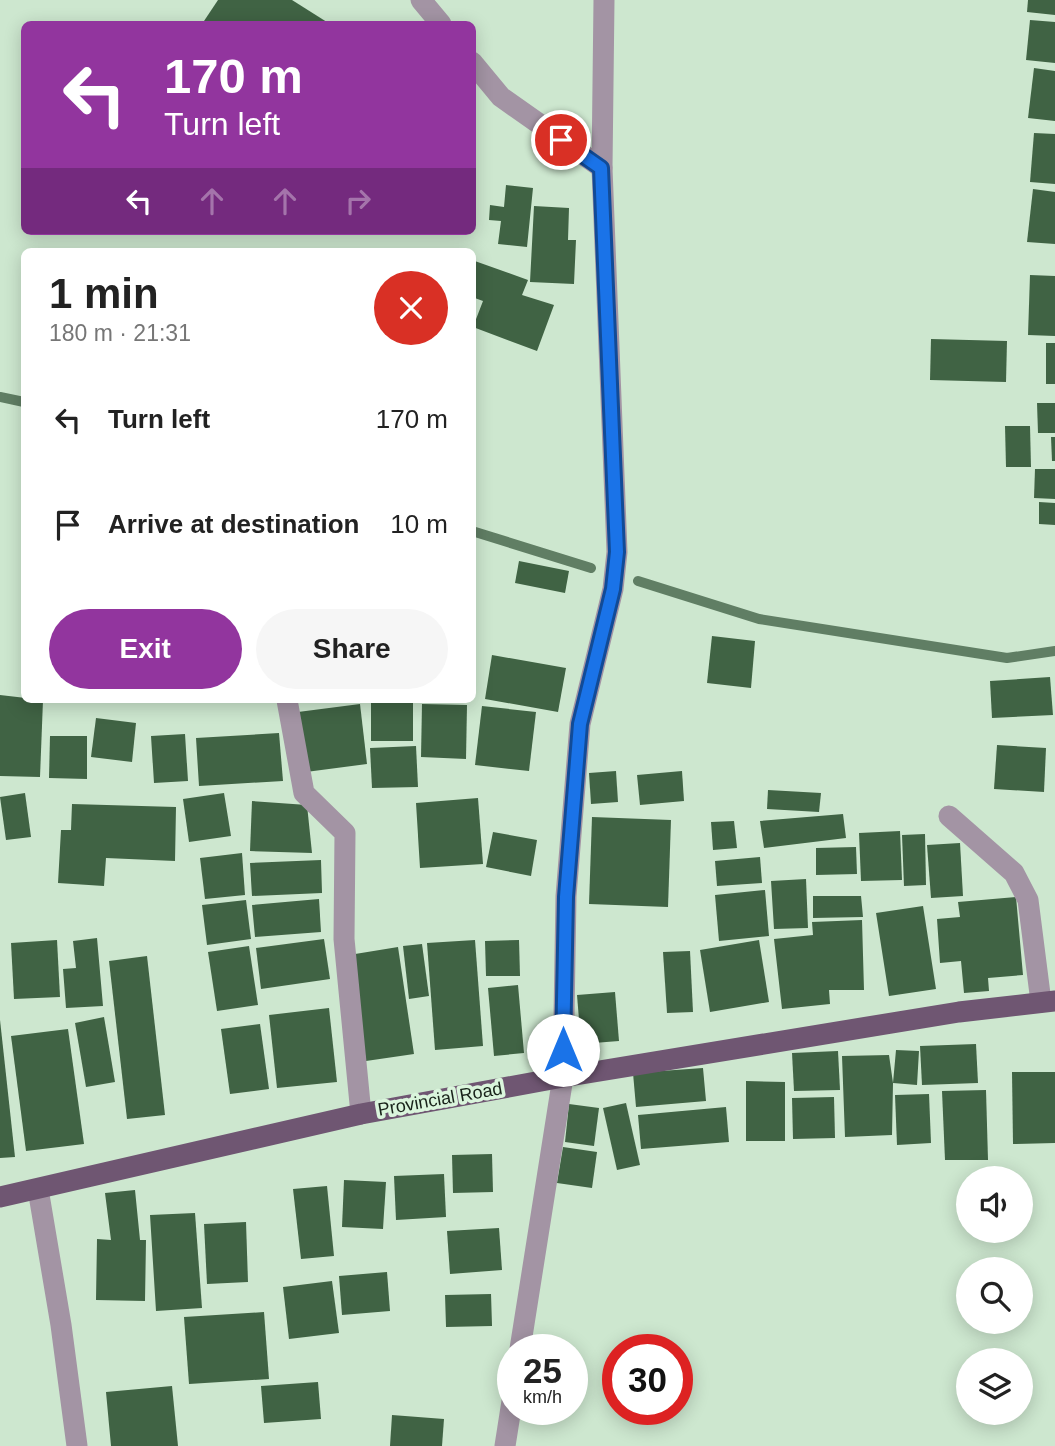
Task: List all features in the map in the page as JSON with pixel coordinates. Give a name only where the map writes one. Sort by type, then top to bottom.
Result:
[{"type":"main road","name":"Provincial Road","points":[[0,1197],[361,1114],[563,1077],[958,1012],[1048,1001]]},
{"type":"street","points":[[421,0],[438,21]]},
{"type":"street","points":[[522,1334],[563,1077],[566,897],[580,724],[613,589],[617,552],[601,168],[604,0]]},
{"type":"street","points":[[476,67],[501,97],[601,168]]},
{"type":"street","points":[[288,703],[304,793],[345,833],[344,939],[361,1114]]},
{"type":"street","points":[[949,816],[1014,873],[1027,900],[1048,1001]]},
{"type":"street","points":[[38,1189],[61,1325],[77,1446]]},
{"type":"street","points":[[505,1446],[508,1425]]},
{"type":"building","points":[[218,0],[292,0],[325,21],[204,21]]},
{"type":"building","points":[[1028,0],[1055,0],[1055,15],[1027,12]]},
{"type":"building","points":[[1030,20],[1055,22],[1055,63],[1026,60]]},
{"type":"building","points":[[1034,68],[1055,71],[1055,121],[1028,118]]},
{"type":"building","points":[[1034,133],[1055,134],[1055,184],[1030,182]]},
{"type":"building","points":[[506,185],[533,188],[527,247],[498,244],[501,221],[489,220],[490,205],[504,207]]},
{"type":"building","points":[[1033,189],[1055,192],[1055,244],[1027,242]]},
{"type":"building","points":[[534,206],[569,208],[568,240],[576,240],[574,284],[530,282]]},
{"type":"building","points":[[476,261],[528,280],[522,295],[554,305],[537,351],[476,328],[476,319],[483,301],[476,298]]},
{"type":"building","points":[[1030,275],[1055,276],[1055,336],[1028,335]]},
{"type":"building","points":[[931,339],[1007,341],[1006,382],[930,380]]},
{"type":"building","points":[[1046,343],[1055,343],[1055,384],[1046,384]]},
{"type":"building","points":[[1037,403],[1055,403],[1055,433],[1038,433]]},
{"type":"building","points":[[1005,426],[1030,426],[1031,467],[1006,467]]},
{"type":"building","points":[[1051,437],[1055,437],[1055,461],[1052,461]]},
{"type":"building","points":[[1035,469],[1055,469],[1055,499],[1034,498]]},
{"type":"building","points":[[1039,502],[1055,503],[1055,525],[1039,524]]},
{"type":"building","points":[[519,561],[569,571],[565,593],[515,583]]},
{"type":"building","points":[[712,636],[755,641],[751,688],[707,683]]},
{"type":"building","points":[[492,655],[566,668],[558,712],[485,699]]},
{"type":"building","points":[[1050,677],[1053,715],[992,718],[990,681]]},
{"type":"building","points":[[0,695],[21,697],[21,703],[43,703],[40,777],[0,776]]},
{"type":"building","points":[[371,703],[413,703],[413,741],[371,741]]},
{"type":"building","points":[[360,704],[367,764],[306,772],[298,712]]},
{"type":"building","points":[[422,704],[467,705],[466,759],[421,757]]},
{"type":"building","points":[[482,706],[536,712],[529,771],[475,765]]},
{"type":"building","points":[[96,718],[136,723],[132,762],[91,757]]},
{"type":"building","points":[[279,733],[283,781],[199,786],[196,738]]},
{"type":"building","points":[[185,734],[188,781],[154,783],[151,736]]},
{"type":"building","points":[[50,736],[87,736],[87,779],[49,778]]},
{"type":"building","points":[[997,745],[1046,748],[1044,792],[994,789]]},
{"type":"building","points":[[416,746],[418,787],[372,788],[370,748]]},
{"type":"building","points":[[616,771],[618,802],[591,804],[589,773]]},
{"type":"building","points":[[682,771],[684,801],[640,805],[637,775]]},
{"type":"building","points":[[768,790],[821,793],[819,812],[767,809]]},
{"type":"building","points":[[25,793],[31,837],[6,840],[0,797]]},
{"type":"building","points":[[224,793],[231,836],[189,842],[183,799]]},
{"type":"building","points":[[478,798],[483,864],[420,868],[416,803]]},
{"type":"building","points":[[252,801],[307,805],[312,853],[250,851]]},
{"type":"building","points":[[72,804],[176,807],[175,861],[106,858],[104,886],[58,883],[61,830],[71,830]]},
{"type":"building","points":[[843,814],[846,838],[764,848],[760,821]]},
{"type":"building","points":[[592,817],[671,820],[668,907],[589,904]]},
{"type":"building","points":[[734,821],[737,848],[713,850],[711,822]]},
{"type":"building","points":[[900,831],[902,880],[861,881],[859,833]]},
{"type":"building","points":[[493,832],[537,840],[531,876],[486,867]]},
{"type":"building","points":[[925,834],[926,885],[904,886],[902,835]]},
{"type":"building","points":[[960,843],[963,896],[931,898],[927,845]]},
{"type":"building","points":[[856,847],[857,874],[816,875],[816,848]]},
{"type":"building","points":[[242,853],[245,895],[205,899],[200,858]]},
{"type":"building","points":[[760,857],[762,883],[717,886],[715,861]]},
{"type":"building","points":[[321,860],[322,893],[252,896],[250,863]]},
{"type":"building","points":[[806,879],[808,928],[774,929],[771,881]]},
{"type":"building","points":[[765,890],[769,936],[719,941],[715,895]]},
{"type":"building","points":[[813,896],[861,896],[863,917],[813,918]]},
{"type":"building","points":[[1016,897],[1023,975],[988,978],[989,991],[964,993],[961,961],[940,963],[937,919],[960,917],[958,902]]},
{"type":"building","points":[[319,899],[321,932],[255,937],[252,905]]},
{"type":"building","points":[[246,900],[251,939],[207,945],[202,905]]},
{"type":"building","points":[[923,906],[936,989],[889,996],[876,913]]},
{"type":"building","points":[[862,920],[864,990],[829,990],[830,1004],[782,1009],[774,939],[813,935],[812,922]]},
{"type":"building","points":[[97,938],[103,1006],[66,1008],[63,969],[76,968],[73,941]]},
{"type":"building","points":[[324,939],[330,979],[261,989],[256,948]]},
{"type":"building","points":[[57,940],[60,997],[14,999],[11,943]]},
{"type":"building","points":[[475,940],[483,1046],[435,1050],[427,943]]},
{"type":"building","points":[[519,940],[520,976],[486,976],[485,941]]},
{"type":"building","points":[[759,940],[769,1002],[710,1012],[700,950]]},
{"type":"building","points":[[422,944],[429,996],[409,999],[403,946]]},
{"type":"building","points":[[249,946],[258,1005],[217,1011],[208,952]]},
{"type":"building","points":[[398,947],[414,1054],[366,1061],[349,955]]},
{"type":"building","points":[[690,951],[693,1012],[667,1013],[663,952]]},
{"type":"building","points":[[147,956],[165,1115],[127,1119],[109,961]]},
{"type":"building","points":[[518,985],[524,1053],[494,1056],[488,988]]},
{"type":"building","points":[[615,992],[619,1041],[581,1044],[577,995]]},
{"type":"building","points":[[329,1008],[337,1082],[277,1088],[269,1015]]},
{"type":"building","points":[[104,1017],[115,1082],[86,1087],[75,1023]]},
{"type":"building","points":[[0,1020],[15,1157],[0,1158]]},
{"type":"building","points":[[260,1024],[269,1089],[230,1094],[221,1029]]},
{"type":"building","points":[[68,1029],[84,1144],[26,1151],[11,1036]]},
{"type":"building","points":[[976,1044],[978,1083],[922,1085],[920,1046]]},
{"type":"building","points":[[896,1050],[919,1051],[917,1085],[893,1083]]},
{"type":"building","points":[[838,1051],[840,1090],[794,1091],[792,1053]]},
{"type":"building","points":[[889,1055],[893,1083],[892,1135],[845,1137],[842,1056]]},
{"type":"building","points":[[703,1068],[706,1101],[636,1107],[633,1073]]},
{"type":"building","points":[[1012,1072],[1055,1072],[1055,1143],[1013,1144]]},
{"type":"building","points":[[746,1081],[785,1082],[785,1141],[746,1141]]},
{"type":"building","points":[[986,1090],[988,1160],[945,1160],[942,1091]]},
{"type":"building","points":[[929,1094],[931,1143],[897,1145],[895,1095]]},
{"type":"building","points":[[834,1097],[835,1138],[793,1139],[792,1098]]},
{"type":"building","points":[[626,1103],[640,1165],[617,1170],[603,1108]]},
{"type":"building","points":[[569,1104],[599,1108],[594,1146],[565,1142]]},
{"type":"building","points":[[726,1107],[729,1142],[641,1149],[638,1115]]},
{"type":"building","points":[[563,1147],[597,1152],[592,1188],[557,1183]]},
{"type":"building","points":[[492,1154],[493,1192],[453,1193],[452,1155]]},
{"type":"building","points":[[444,1174],[446,1217],[396,1220],[394,1176]]},
{"type":"building","points":[[344,1180],[386,1182],[383,1229],[342,1227]]},
{"type":"building","points":[[327,1186],[334,1256],[301,1259],[293,1189]]},
{"type":"building","points":[[135,1190],[140,1240],[146,1240],[145,1301],[96,1300],[97,1239],[111,1240],[105,1193]]},
{"type":"building","points":[[195,1213],[202,1308],[156,1311],[150,1215]]},
{"type":"building","points":[[246,1222],[248,1282],[207,1284],[204,1224]]},
{"type":"building","points":[[499,1228],[502,1270],[450,1274],[447,1231]]},
{"type":"building","points":[[387,1272],[390,1311],[342,1315],[339,1276]]},
{"type":"building","points":[[332,1281],[339,1333],[289,1339],[283,1287]]},
{"type":"building","points":[[491,1294],[492,1326],[446,1327],[445,1295]]},
{"type":"building","points":[[264,1312],[269,1379],[189,1384],[184,1317]]},
{"type":"building","points":[[318,1382],[321,1419],[264,1423],[261,1386]]},
{"type":"building","points":[[172,1386],[178,1446],[111,1446],[106,1392]]},
{"type":"building","points":[[392,1415],[444,1419],[442,1446],[390,1446]]},
{"type":"waterway","points":[[0,397],[21,401]]},
{"type":"waterway","points":[[476,532],[591,568]]},
{"type":"waterway","points":[[638,581],[759,619],[1007,658],[1055,651]]},
{"type":"route","points":[[561,140],[601,168],[617,552],[613,589],[580,724],[566,897],[563,1050]]}]
